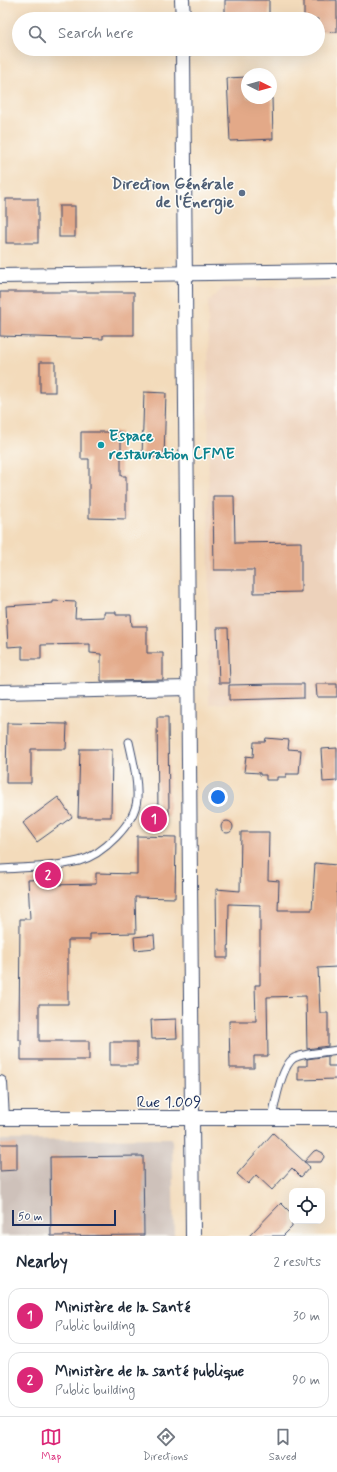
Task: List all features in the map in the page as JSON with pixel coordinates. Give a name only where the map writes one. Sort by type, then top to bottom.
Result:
[{"type":"street","points":[[182,0],[182,12]]},
{"type":"street","points":[[183,56],[193,1236]]},
{"type":"street","points":[[0,276],[337,271]]},
{"type":"street","points":[[0,692],[188,688]]},
{"type":"street","points":[[0,1083],[1,1118]]},
{"type":"street","name":"Rue 1.009","points":[[1,1118],[337,1118]]},
{"type":"lane","points":[[0,869],[80,861],[92,855],[118,835],[131,818],[137,800],[130,742]]},
{"type":"lane","points":[[272,1118],[281,1080],[288,1063],[295,1057],[337,1050]]},
{"type":"shaded area","points":[[337,287],[337,699],[209,704],[208,302],[223,288]]},
{"type":"shaded area","points":[[172,1138],[174,1236],[0,1236],[0,1140]]},
{"type":"building","points":[[225,0],[269,0],[269,12],[225,12]]},
{"type":"building","points":[[304,0],[337,0],[337,32],[325,31],[325,12],[304,12]]},
{"type":"building","points":[[241,77],[241,104],[272,104],[273,139],[230,141],[227,78]]},
{"type":"building","points":[[6,199],[38,199],[38,243],[6,243]]},
{"type":"building","points":[[59,206],[75,206],[75,237],[59,237]]},
{"type":"building","points":[[0,292],[134,292],[134,335],[103,335],[103,339],[0,336]]},
{"type":"building","points":[[40,362],[55,362],[55,392],[40,392]]},
{"type":"building","points":[[144,392],[166,393],[164,458],[142,457]]},
{"type":"building","points":[[81,432],[121,432],[121,476],[126,476],[126,519],[89,518],[89,459],[81,459]]},
{"type":"building","points":[[213,496],[234,496],[235,543],[301,542],[301,592],[254,593],[254,570],[214,570]]},
{"type":"building","points":[[53,601],[76,602],[75,618],[104,617],[104,612],[116,612],[116,615],[131,615],[132,626],[147,626],[147,653],[163,653],[163,680],[101,681],[101,654],[90,653],[90,644],[41,645],[41,659],[22,659],[22,646],[8,647],[6,606],[53,603]]},
{"type":"building","points":[[217,628],[228,628],[230,683],[219,683]]},
{"type":"building","points":[[304,684],[304,698],[229,700],[229,685]]},
{"type":"building","points":[[316,684],[337,684],[337,697],[317,697]]},
{"type":"building","points":[[157,717],[168,717],[169,816],[158,816]]},
{"type":"building","points":[[7,723],[67,724],[66,749],[31,749],[31,783],[6,783]]},
{"type":"building","points":[[266,738],[289,740],[288,749],[301,750],[299,774],[286,774],[286,777],[277,777],[277,780],[266,780],[266,775],[244,772],[246,756],[253,757],[254,742],[265,742]]},
{"type":"building","points":[[337,748],[337,781],[323,782],[321,749]]},
{"type":"building","points":[[80,749],[112,749],[111,817],[78,817]]},
{"type":"building","points":[[58,797],[72,817],[37,842],[23,823]]},
{"type":"building","points":[[225,821],[229,821],[233,827],[229,833],[225,833],[221,829],[221,825]]},
{"type":"building","points":[[241,832],[269,832],[268,880],[279,881],[278,910],[312,910],[315,863],[337,865],[337,967],[318,968],[320,1013],[328,1013],[328,1046],[307,1049],[306,996],[267,997],[268,1056],[254,1056],[254,1068],[230,1068],[229,1021],[256,1021],[255,985],[260,985],[260,905],[229,904],[228,958],[217,958],[216,889],[240,891]]},
{"type":"building","points":[[137,836],[176,837],[175,898],[135,897],[136,933],[90,934],[90,940],[68,940],[68,1004],[39,1004],[39,1041],[89,1041],[89,1060],[21,1060],[21,1040],[19,1040],[20,919],[30,919],[28,880],[49,879],[49,885],[96,884],[96,873],[137,874]]},
{"type":"building","points":[[154,935],[155,948],[135,950],[134,937]]},
{"type":"building","points":[[176,1019],[177,1038],[152,1039],[151,1020]]},
{"type":"building","points":[[110,1042],[137,1042],[137,1065],[110,1065]]},
{"type":"building","points":[[328,1056],[328,1066],[337,1066],[337,1079],[298,1080],[298,1066],[307,1066],[307,1059]]},
{"type":"building","points":[[273,1133],[310,1167],[301,1177],[292,1168],[272,1190],[256,1175],[248,1184],[237,1174]]},
{"type":"building","points":[[0,1144],[17,1144],[17,1170],[0,1171]]},
{"type":"building","points":[[317,1150],[323,1153],[324,1157],[321,1162],[304,1162],[314,1151]]},
{"type":"building","points":[[143,1156],[144,1235],[51,1236],[50,1157]]},
{"type":"building","points":[[281,1203],[289,1211],[289,1224],[292,1224],[292,1227],[283,1236],[249,1236]]},
{"type":"place","name":"Direction Générale de l'Énergie","points":[[242,193]]},
{"type":"place","name":"Espace restauration CFME","points":[[101,445]]},
{"type":"place","name":"Ministère de la Santé","points":[[154,819]]},
{"type":"place","name":"Ministère de la santé publique","points":[[48,875]]}]
